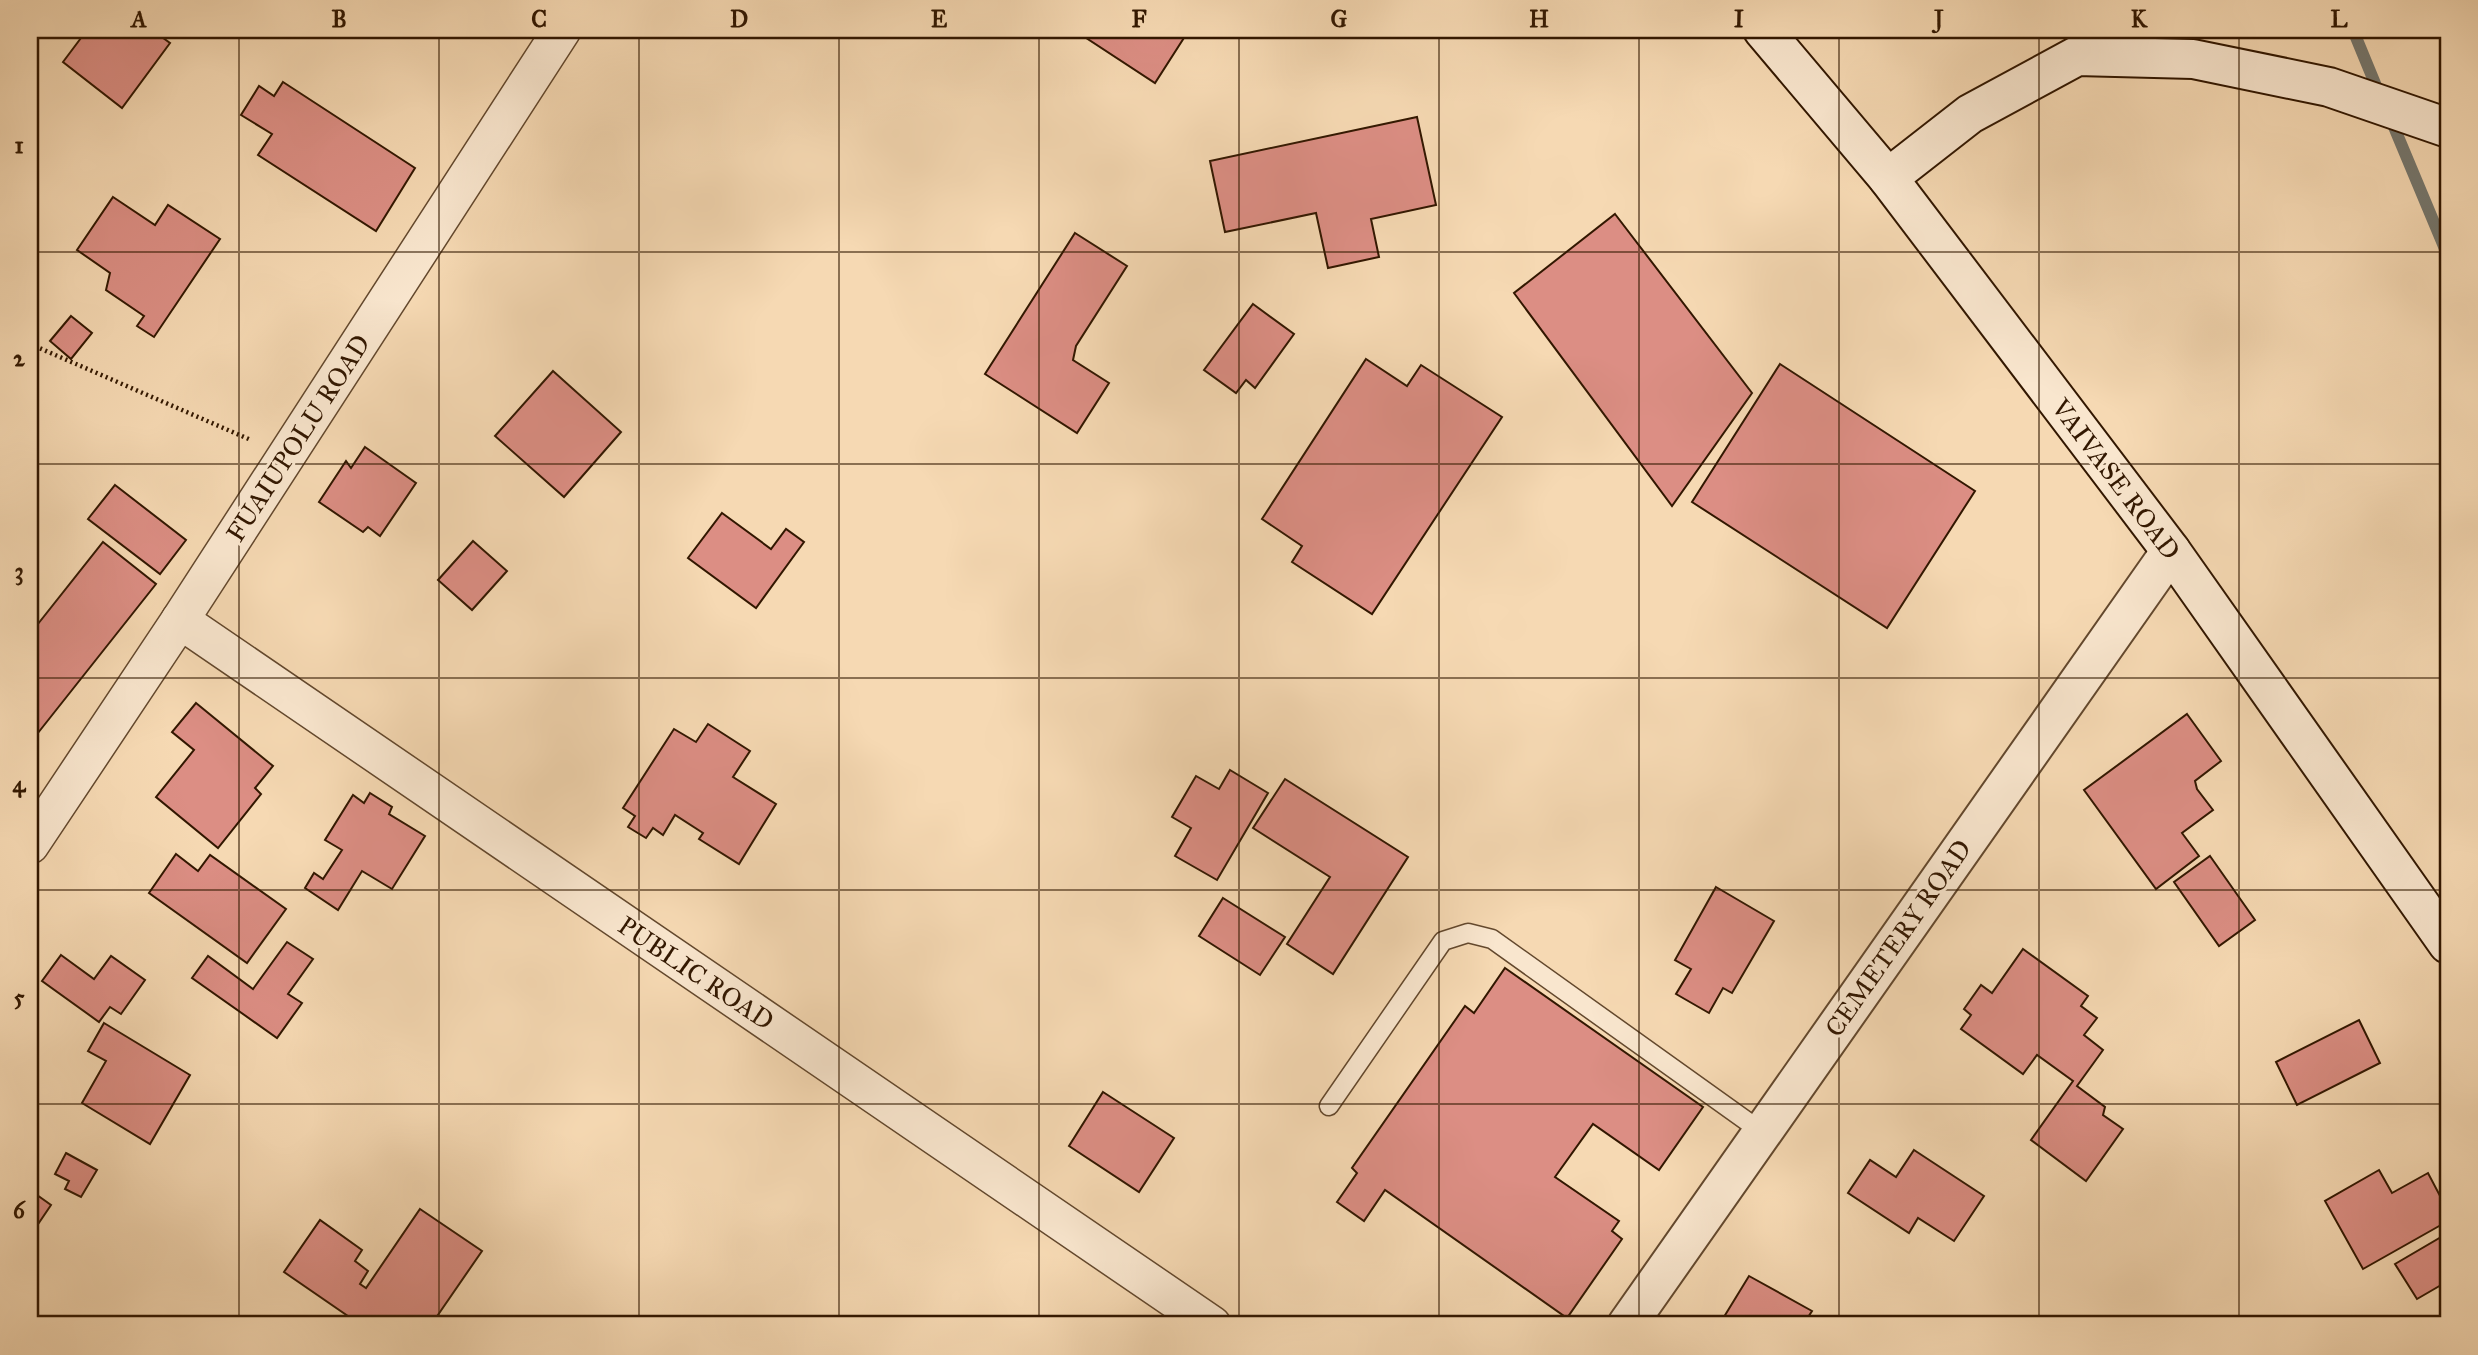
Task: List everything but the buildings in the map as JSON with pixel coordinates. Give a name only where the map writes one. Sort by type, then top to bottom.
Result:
[{"type":"main road","name":"VAIVASE ROAD","points":[[1763,30],[1888,178],[2171,551],[2448,944]]},
{"type":"main road","points":[[1888,178],[1970,114],[2077,55],[2193,59],[2329,87],[2448,128]]},
{"type":"main road","name":"CEMETERY ROAD","points":[[1627,1325],[2171,551]]},
{"type":"street","name":"FUAIUPOLU ROAD","points":[[30,845],[180,620],[562,30]]},
{"type":"street","name":"PUBLIC ROAD","points":[[180,620],[1212,1325]]},
{"type":"lane","points":[[1329,1106],[1443,941],[1468,933],[1492,939],[1762,1132]]},
{"type":"path","points":[[30,344],[287,455]]},
{"type":"waterway","points":[[2353,30],[2381,98]]},
{"type":"waterway","points":[[2389,115],[2448,256]]}]
